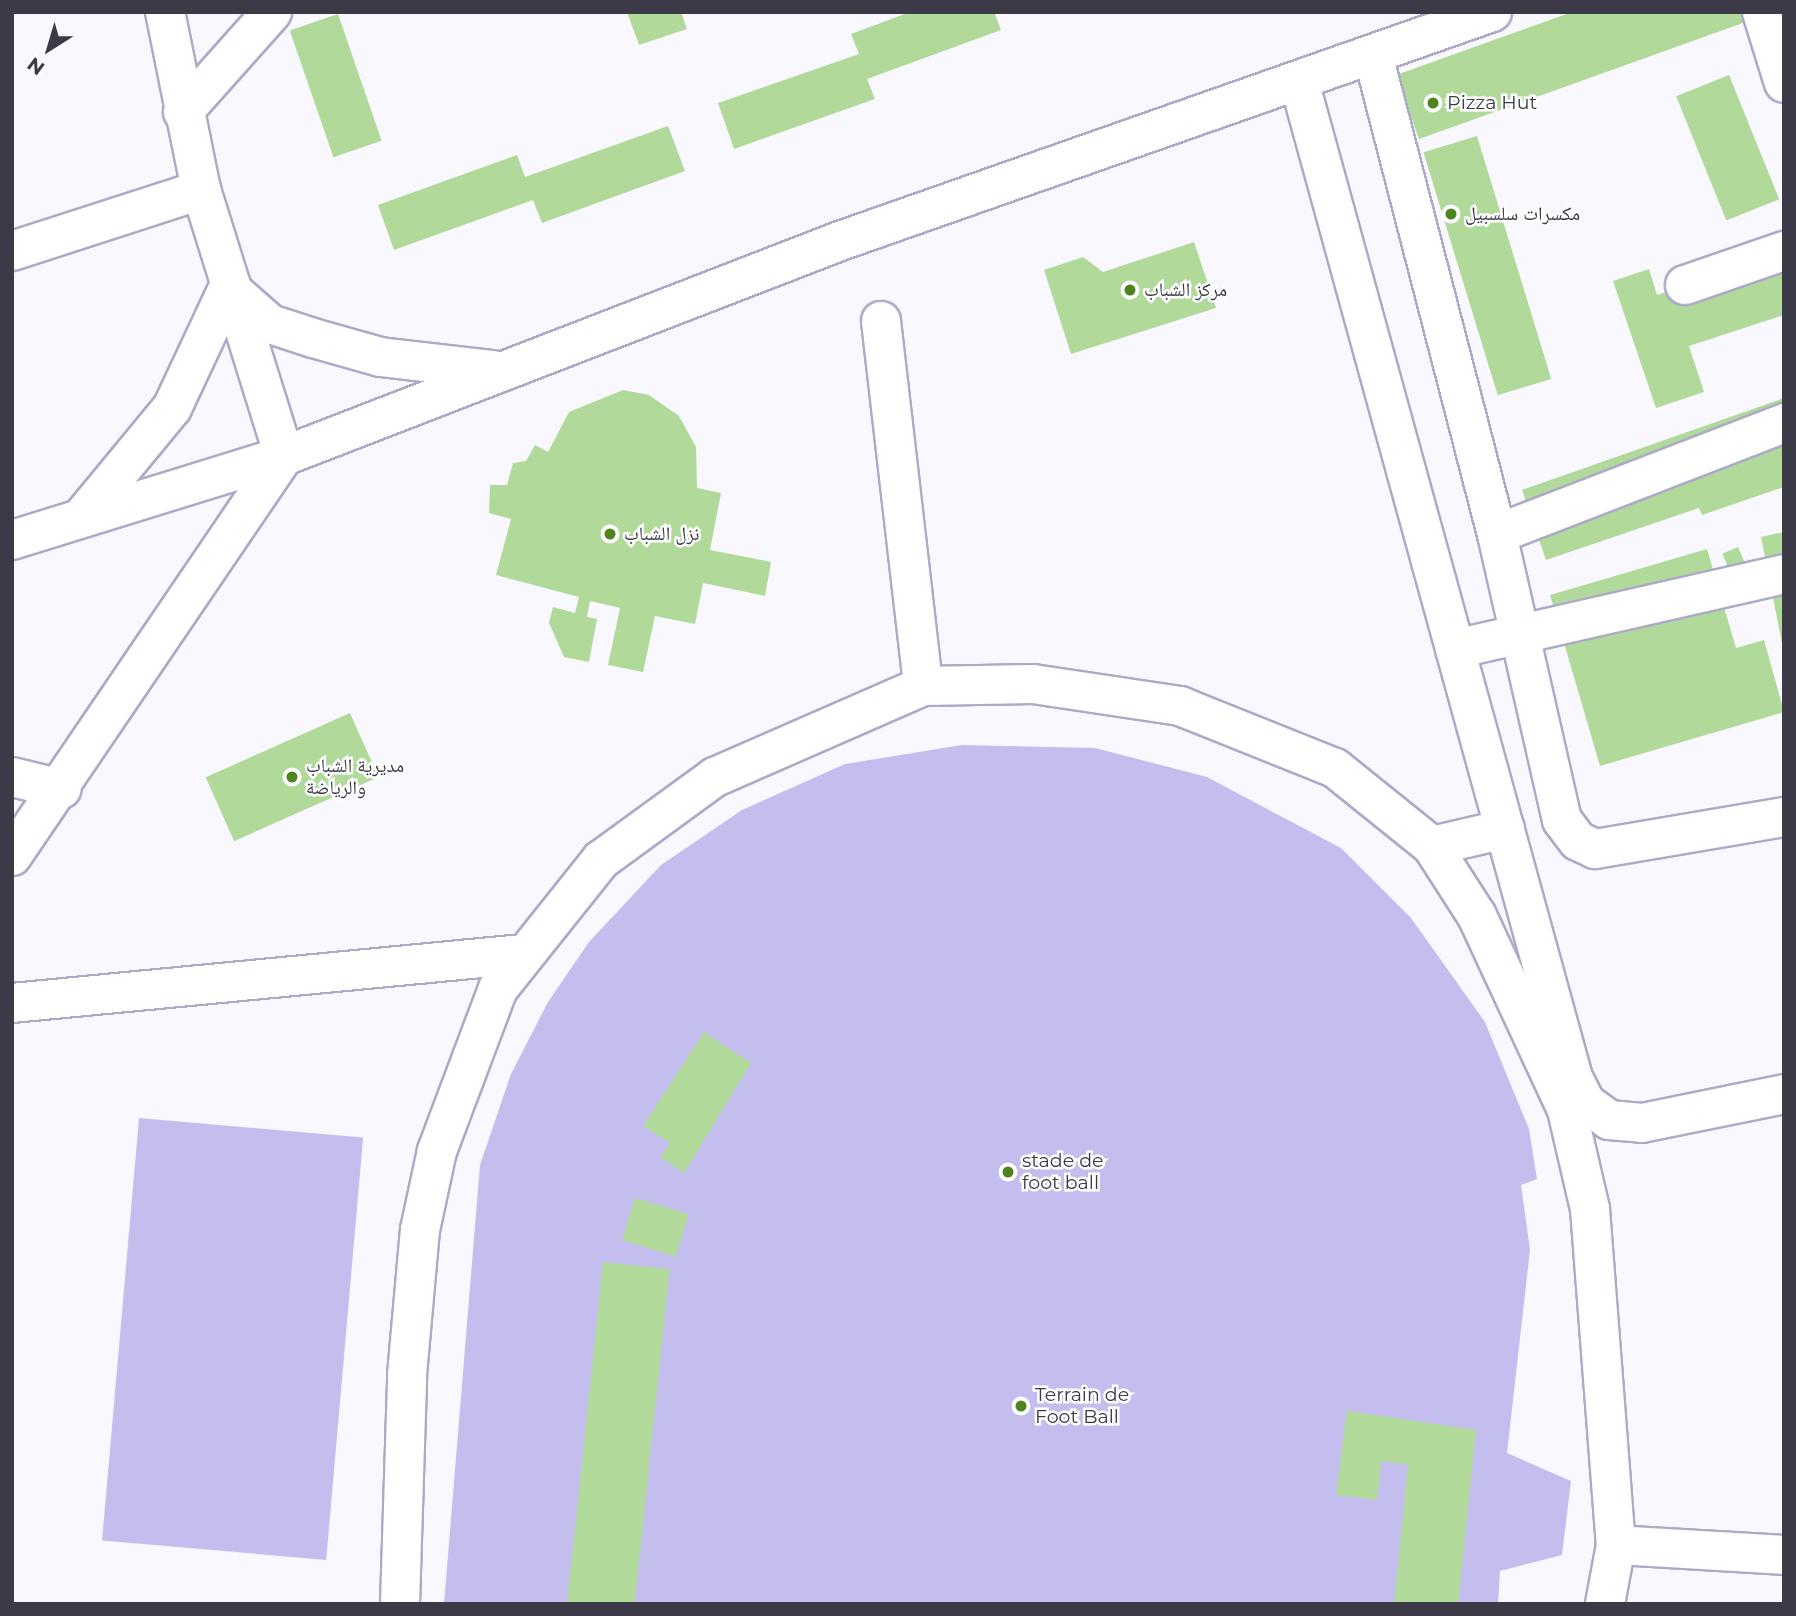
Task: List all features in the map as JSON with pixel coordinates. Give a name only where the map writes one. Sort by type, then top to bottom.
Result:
[{"type":"street","points":[[164,12],[201,190],[284,456]]},
{"type":"street","points":[[183,112],[272,12]]},
{"type":"street","points":[[12,540],[284,456],[495,370],[1492,12]]},
{"type":"street","points":[[1762,12],[1784,83]]},
{"type":"street","points":[[1373,55],[1497,534],[1562,820],[1578,841],[1595,849],[1623,847],[1784,817]]},
{"type":"street","points":[[1299,81],[1573,1078],[1590,1209],[1616,1545],[1605,1604]]},
{"type":"street","points":[[12,251],[201,190]]},
{"type":"street","points":[[1685,285],[1784,251]]},
{"type":"street","points":[[233,289],[270,324],[313,338],[380,356],[495,370]]},
{"type":"street","points":[[82,517],[190,381],[233,289]]},
{"type":"street","points":[[881,321],[923,686]]},
{"type":"street","points":[[1497,534],[1784,423]]},
{"type":"street","points":[[12,856],[62,789],[284,456]]},
{"type":"street","points":[[1455,649],[1519,638],[1784,573]]},
{"type":"street","points":[[400,1604],[407,1375],[420,1230],[437,1151],[467,1059],[498,989],[523,954],[601,860],[715,777],[923,686],[1033,684],[1180,706],[1335,768],[1432,846],[1477,916],[1576,1106],[1609,1120],[1642,1124],[1784,1094]]},
{"type":"street","points":[[12,777],[62,789]]},
{"type":"street","points":[[1432,846],[1504,829]]},
{"type":"street","points":[[12,1003],[523,954]]},
{"type":"street","points":[[1616,1545],[1784,1555]]},
{"type":"shaded area","name":"stade de foot ball","points":[[962,745],[1095,748],[1207,777],[1341,848],[1411,918],[1485,1022],[1529,1129],[1537,1179],[1521,1185],[1530,1250],[1507,1453],[1571,1481],[1562,1555],[1500,1571],[1498,1604],[444,1604],[480,1165],[511,1074],[548,1002],[589,942],[661,865],[742,810],[845,764]]},
{"type":"shaded area","points":[[139,1118],[363,1138],[326,1560],[102,1540]]},
{"type":"building","points":[[627,12],[681,12],[687,29],[639,45]]},
{"type":"building","points":[[910,12],[994,12],[1001,30],[867,79],[875,99],[734,149],[718,103],[859,54],[851,34]]},
{"type":"building","points":[[1572,12],[1752,12],[1754,19],[1419,139],[1396,75]]},
{"type":"building","points":[[338,14],[382,141],[333,157],[290,31]]},
{"type":"building","points":[[1729,75],[1779,199],[1726,221],[1676,96]]},
{"type":"building","points":[[668,126],[685,171],[542,223],[533,200],[394,250],[378,205],[517,155],[525,177]]},
{"type":"building","points":[[1477,136],[1551,379],[1498,395],[1423,152]]},
{"type":"building","name":"مركز الشباب","points":[[1194,242],[1216,308],[1071,354],[1044,270],[1083,257],[1103,272]]},
{"type":"building","points":[[1784,253],[1784,315],[1689,346],[1704,392],[1656,408],[1613,281],[1649,269],[1657,295]]},
{"type":"building","name":"نزل الشباب","points":[[623,390],[649,395],[679,416],[696,447],[697,488],[721,493],[710,550],[771,562],[765,596],[703,583],[695,624],[655,616],[643,672],[608,665],[620,608],[590,601],[587,617],[597,619],[589,662],[564,657],[549,623],[553,607],[575,613],[579,597],[496,575],[511,519],[489,513],[490,485],[507,485],[513,463],[526,461],[535,445],[548,452],[569,412]]},
{"type":"building","points":[[1784,398],[1784,487],[1702,515],[1699,508],[1546,560],[1522,490]]},
{"type":"building","points":[[1784,532],[1784,643],[1782,643],[1761,537]]},
{"type":"building","points":[[1738,547],[1749,573],[1733,579],[1722,554]]},
{"type":"building","points":[[1707,549],[1736,648],[1764,640],[1784,712],[1600,766],[1550,595]]},
{"type":"building","name":"مديرية الشباب والرياضة","points":[[350,713],[378,777],[234,841],[206,777]]},
{"type":"building","points":[[704,1032],[751,1063],[684,1173],[660,1157],[670,1143],[643,1126]]},
{"type":"building","points":[[635,1198],[689,1214],[676,1256],[622,1240]]},
{"type":"building","points":[[603,1262],[670,1269],[634,1604],[567,1604]]},
{"type":"building","points":[[1347,1411],[1476,1430],[1458,1604],[1394,1604],[1408,1465],[1381,1461],[1377,1500],[1336,1495]]},
{"type":"place","name":"Pizza Hut","points":[[1433,103]]},
{"type":"place","name":"مكسرات سلسبيل","points":[[1451,214]]},
{"type":"place","name":"مركز الشباب","points":[[1130,290]]},
{"type":"place","name":"نزل الشباب","points":[[610,534]]},
{"type":"place","name":"مديرية الشباب والرياضة","points":[[292,777]]},
{"type":"place","name":"stade de foot ball","points":[[1008,1172]]},
{"type":"place","name":"Terrain de Foot Ball","points":[[1021,1406]]}]
